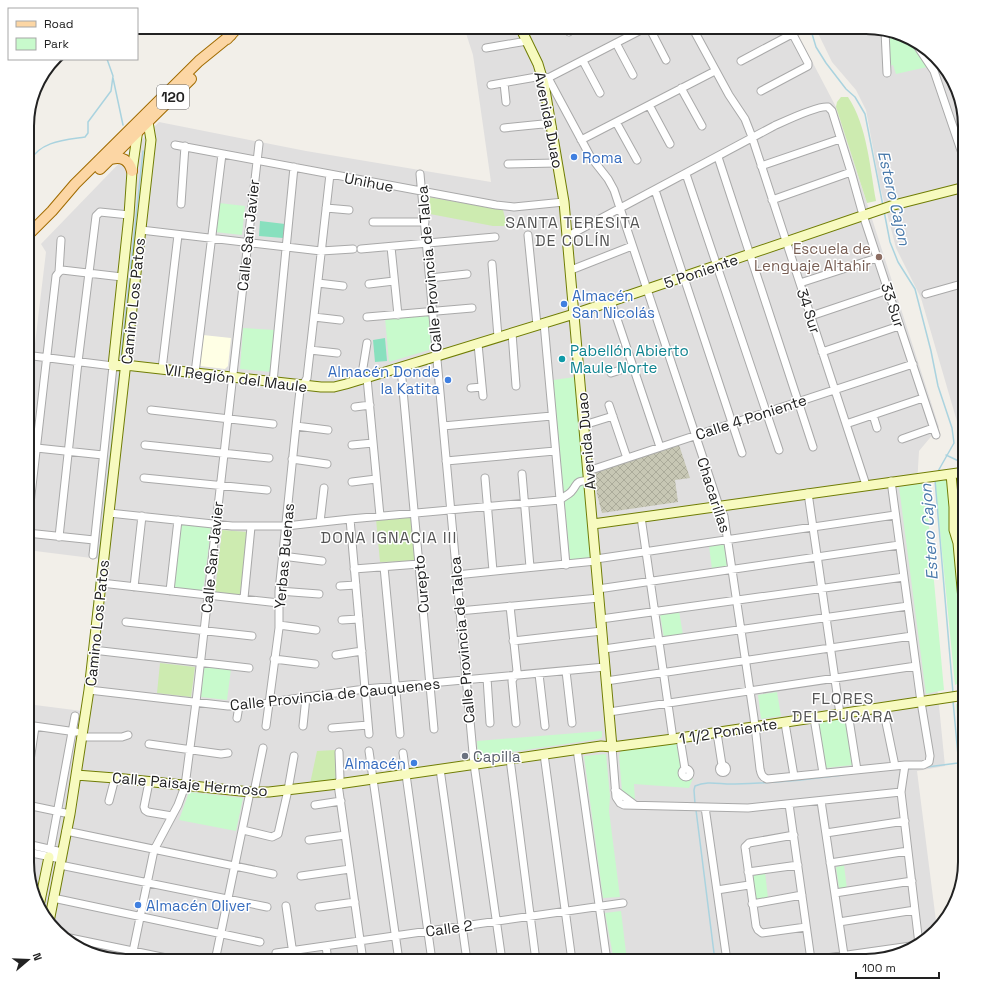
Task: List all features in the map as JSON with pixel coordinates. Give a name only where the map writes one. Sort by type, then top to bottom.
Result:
[{"type":"main road","name":"120","points":[[34,229],[75,184],[199,71],[232,34]]},
{"type":"main road","name":"120","points":[[52,211],[77,190],[138,133],[145,120]]},
{"type":"main road","points":[[110,159],[124,159],[129,164],[132,172]]},
{"type":"street","name":"Avenida Duao","points":[[524,34],[545,77],[564,202],[604,649],[615,790],[636,805],[703,807]]},
{"type":"street","points":[[491,85],[545,77],[635,34]]},
{"type":"street","points":[[652,34],[666,60]]},
{"type":"street","name":"34 Sur","points":[[696,34],[732,101],[745,119],[762,166],[866,485]]},
{"type":"street","points":[[741,61],[785,34]]},
{"type":"street","points":[[761,91],[808,66],[808,63],[793,34]]},
{"type":"street","points":[[885,36],[887,73]]},
{"type":"street","points":[[486,48],[527,41]]},
{"type":"street","points":[[616,44],[633,75]]},
{"type":"street","points":[[922,53],[934,71],[958,141]]},
{"type":"street","points":[[583,60],[600,93]]},
{"type":"street","points":[[581,140],[715,71]]},
{"type":"street","name":"Chacarillas","points":[[545,77],[593,161],[611,183],[695,436],[719,506],[724,516],[761,774],[764,778],[794,776]]},
{"type":"street","points":[[504,83],[506,102]]},
{"type":"street","points":[[681,88],[702,126]]},
{"type":"street","points":[[649,105],[670,144]]},
{"type":"street","name":"33 Sur","points":[[752,138],[798,116],[823,107],[828,107],[832,111],[863,215],[934,432],[902,439]]},
{"type":"street","name":"Camino Los Patos","points":[[50,914],[70,814],[94,650],[150,140],[145,120]]},
{"type":"street","points":[[616,122],[637,160]]},
{"type":"street","points":[[504,128],[543,124],[552,127]]},
{"type":"street","name":"Camino Los Patos","points":[[93,555],[129,215],[132,172],[138,133]]},
{"type":"street","points":[[568,236],[752,138]]},
{"type":"street","points":[[762,166],[840,139]]},
{"type":"street","name":"Unihue","points":[[175,144],[501,206],[514,207],[564,202]]},
{"type":"street","name":"Calle San Javier","points":[[132,954],[154,850],[178,805],[185,786],[196,702],[259,144]]},
{"type":"street","points":[[181,204],[184,146]]},
{"type":"street","points":[[194,373],[222,154]]},
{"type":"street","points":[[718,157],[813,447]]},
{"type":"street","points":[[508,164],[557,163]]},
{"type":"street","points":[[273,382],[294,167]]},
{"type":"street","points":[[772,200],[851,172]]},
{"type":"street","name":"Yerbas Buenas","points":[[266,726],[279,625],[279,591],[282,556],[300,390],[307,378],[330,174]]},
{"type":"street","name":"Calle Provincia de Talca","points":[[420,174],[474,764],[501,954]]},
{"type":"street","points":[[686,174],[779,450]]},
{"type":"street","name":"5 Poniente","points":[[346,384],[574,314],[894,205],[958,189]]},
{"type":"street","points":[[655,190],[742,453]]},
{"type":"street","points":[[326,208],[349,210]]},
{"type":"street","points":[[59,537],[88,273],[96,216],[100,212],[129,215]]},
{"type":"street","points":[[373,222],[425,222]]},
{"type":"street","points":[[141,230],[321,251],[390,247],[495,237]]},
{"type":"street","points":[[162,369],[178,234]]},
{"type":"street","points":[[528,234],[556,450],[566,565]]},
{"type":"street","points":[[34,473],[61,240]]},
{"type":"street","points":[[571,270],[632,246]]},
{"type":"street","points":[[390,247],[398,315]]},
{"type":"street","points":[[800,283],[877,258]]},
{"type":"street","points":[[492,264],[498,337]]},
{"type":"street","points":[[58,272],[62,270],[122,277]]},
{"type":"street","points":[[430,278],[467,274]]},
{"type":"street","points":[[369,284],[394,281]]},
{"type":"street","points":[[318,283],[343,286]]},
{"type":"street","points":[[926,294],[958,285]]},
{"type":"street","points":[[810,316],[888,290]]},
{"type":"street","points":[[611,301],[660,447]]},
{"type":"street","points":[[367,317],[472,308]]},
{"type":"street","points":[[314,317],[340,320]]},
{"type":"street","points":[[822,352],[899,326]]},
{"type":"street","points":[[512,333],[516,386]]},
{"type":"street","points":[[367,343],[364,379],[370,405],[380,516]]},
{"type":"street","points":[[478,344],[483,396]]},
{"type":"street","points":[[310,350],[337,353]]},
{"type":"street","points":[[34,356],[113,366]]},
{"type":"street","name":"Calle 4 Poniente","points":[[560,500],[572,490],[577,482],[588,475],[627,458],[913,364]]},
{"type":"street","name":"VII Región del Maule","points":[[113,366],[125,365],[327,388],[346,384]]},
{"type":"street","points":[[611,373],[633,366]]},
{"type":"street","name":"Curepto","points":[[400,368],[434,729]]},
{"type":"street","points":[[471,388],[482,387]]},
{"type":"street","points":[[846,424],[924,398]]},
{"type":"street","points":[[355,407],[370,405]]},
{"type":"street","points":[[609,405],[627,458]]},
{"type":"street","points":[[151,410],[272,424]]},
{"type":"street","points":[[873,415],[877,428]]},
{"type":"street","points":[[443,426],[552,416]]},
{"type":"street","points":[[584,425],[613,416]]},
{"type":"street","points":[[296,426],[328,430]]},
{"type":"street","points":[[352,445],[373,443]]},
{"type":"street","points":[[145,445],[269,458]]},
{"type":"street","points":[[34,448],[103,455]]},
{"type":"street","points":[[446,461],[556,450]]},
{"type":"street","points":[[292,459],[327,464]]},
{"type":"street","points":[[593,524],[890,481],[958,473]]},
{"type":"street","points":[[522,474],[530,567]]},
{"type":"street","points":[[947,474],[954,507],[954,530],[958,543]]},
{"type":"street","points":[[144,478],[266,490]]},
{"type":"street","points":[[485,478],[493,571]]},
{"type":"street","points":[[352,482],[376,479]]},
{"type":"street","points":[[785,722],[794,776],[895,766],[904,769],[928,762],[930,756],[890,481]]},
{"type":"street","points":[[320,522],[324,488]]},
{"type":"street","points":[[808,493],[835,678],[857,770]]},
{"type":"street","points":[[109,513],[216,525],[251,527],[286,526],[450,509],[560,500]]},
{"type":"street","points":[[954,507],[958,506]]},
{"type":"street","points":[[456,575],[530,567],[566,565],[895,515]]},
{"type":"street","points":[[134,586],[142,516]]},
{"type":"street","points":[[641,517],[667,703],[685,769]]},
{"type":"street","points":[[350,519],[369,734]]},
{"type":"street","points":[[170,591],[178,520]]},
{"type":"street","points":[[244,598],[251,527]]},
{"type":"street","points":[[954,530],[958,530]]},
{"type":"street","points":[[34,533],[94,540]]},
{"type":"street","points":[[459,611],[599,594],[650,582],[899,545]]},
{"type":"street","points":[[282,556],[322,561]]},
{"type":"street","points":[[354,569],[419,564]]},
{"type":"street","points":[[384,567],[400,734]]},
{"type":"street","points":[[601,619],[904,577]]},
{"type":"street","points":[[101,583],[279,603]]},
{"type":"street","points":[[340,586],[356,585]]},
{"type":"street","points":[[279,591],[319,594]]},
{"type":"street","points":[[510,606],[517,671],[512,681],[516,723]]},
{"type":"street","points":[[604,649],[908,606]]},
{"type":"street","points":[[342,620],[359,619]]},
{"type":"street","points":[[126,622],[252,636]]},
{"type":"street","points":[[279,625],[316,630]]},
{"type":"street","points":[[513,641],[602,631]]},
{"type":"street","points":[[606,681],[912,636]]},
{"type":"street","points":[[94,650],[249,668]]},
{"type":"street","points":[[336,655],[362,651]]},
{"type":"street","points":[[274,659],[314,664]]},
{"type":"street","points":[[609,712],[916,666]]},
{"type":"street","name":"Calle Provincia de Cauquenes","points":[[89,690],[239,706],[365,689],[466,681],[605,667]]},
{"type":"street","points":[[566,671],[572,723]]},
{"type":"street","points":[[539,674],[545,726]]},
{"type":"street","points":[[487,678],[490,723]]},
{"type":"street","points":[[303,726],[306,697]]},
{"type":"street","name":"1 1/2 Poniente","points":[[612,747],[677,739],[958,697]]},
{"type":"street","points":[[237,718],[239,706]]},
{"type":"street","points":[[883,708],[895,766]]},
{"type":"street","points":[[40,895],[50,853],[75,716]]},
{"type":"street","points":[[814,718],[823,773]]},
{"type":"street","points":[[332,728],[368,725]]},
{"type":"street","points":[[34,739],[36,727],[72,732],[82,735],[122,737],[128,735]]},
{"type":"street","points":[[717,733],[722,765]]},
{"type":"street","points":[[149,744],[221,754],[228,753]]},
{"type":"street","name":"Calle Paisaje Hermoso","points":[[76,775],[252,792],[288,790],[338,784],[578,749],[601,746],[612,747]]},
{"type":"street","points":[[217,954],[243,830],[263,748]]},
{"type":"street","points":[[578,749],[606,954]]},
{"type":"street","points":[[369,751],[397,954]]},
{"type":"street","points":[[339,752],[340,779],[338,784],[362,954]]},
{"type":"street","points":[[403,753],[431,954]]},
{"type":"street","points":[[544,754],[571,954]]},
{"type":"street","points":[[243,830],[272,837],[277,835],[288,790],[294,756]]},
{"type":"street","points":[[510,759],[535,954]]},
{"type":"street","points":[[440,769],[466,954]]},
{"type":"street","points":[[904,769],[901,792],[917,938]]},
{"type":"street","points":[[110,801],[115,778]]},
{"type":"street","points":[[149,782],[144,807],[145,810],[148,812],[172,816]]},
{"type":"street","points":[[725,954],[717,890],[703,807],[748,808],[901,792]]},
{"type":"street","points":[[315,805],[341,801]]},
{"type":"street","points":[[821,801],[844,954]]},
{"type":"street","points":[[789,804],[806,927],[808,954]]},
{"type":"street","points":[[34,806],[70,814]]},
{"type":"street","points":[[826,833],[904,821]]},
{"type":"street","points":[[66,831],[273,874]]},
{"type":"street","points":[[309,840],[345,835]]},
{"type":"street","points":[[794,835],[747,844],[744,847],[756,926],[760,932],[766,933],[806,927]]},
{"type":"street","points":[[34,847],[61,859],[147,883],[267,907]]},
{"type":"street","points":[[830,863],[908,851]]},
{"type":"street","points":[[34,852],[50,853]]},
{"type":"street","points":[[748,872],[798,865]]},
{"type":"street","points":[[301,876],[350,869]]},
{"type":"street","points":[[835,893],[912,881]]},
{"type":"street","points":[[717,890],[749,885]]},
{"type":"street","points":[[752,904],[802,895]]},
{"type":"street","points":[[53,898],[140,918],[260,942]]},
{"type":"street","points":[[319,907],[355,902]]},
{"type":"street","name":"Calle 2","points":[[276,953],[622,903]]},
{"type":"street","points":[[286,906],[293,954]]},
{"type":"street","points":[[839,922],[915,910]]},
{"type":"street","points":[[77,940],[148,954]]},
{"type":"street","points":[[326,946],[327,954]]},
{"type":"street","points":[[851,954],[904,946]]},
{"type":"shaded area","points":[[466,34],[798,34],[836,107],[939,427],[919,451],[917,485],[945,766],[917,771],[936,922],[927,931],[907,945],[884,952],[866,954],[126,954],[108,952],[85,945],[65,931],[46,908],[39,892],[34,862],[34,705],[82,711],[99,559],[34,551],[34,352],[46,252],[41,244],[159,122],[306,151],[491,182],[473,55]]},
{"type":"shaded area","points":[[818,34],[872,34],[890,37],[912,46],[935,65],[949,85],[955,102],[958,126],[958,425],[921,298],[896,248],[880,186],[866,110],[856,90],[832,62]]},
{"type":"shaded area","points":[[203,335],[231,338],[228,366],[225,369],[200,366]]},
{"type":"shaded area","points":[[679,445],[690,478],[675,480],[678,502],[602,513],[597,494],[595,472]]},
{"type":"green space","points":[[889,37],[912,46],[927,67],[896,74],[893,65],[889,66]]},
{"type":"green space","points":[[841,97],[848,97],[860,120],[867,147],[876,201],[867,203],[836,107],[837,102]]},
{"type":"green space","points":[[428,197],[503,210],[507,226],[493,226],[430,214]]},
{"type":"green space","points":[[219,203],[245,206],[242,235],[215,232]]},
{"type":"green space","points":[[260,221],[285,224],[283,238],[259,236]]},
{"type":"green space","points":[[429,315],[431,347],[429,350],[389,362],[385,318]]},
{"type":"green space","points":[[243,328],[275,330],[271,372],[240,369]]},
{"type":"green space","points":[[385,338],[387,361],[375,362],[373,340]]},
{"type":"green space","points":[[575,377],[591,556],[587,560],[573,561],[570,559],[553,380]]},
{"type":"green space","points":[[948,477],[958,586],[958,684],[955,685],[935,479]]},
{"type":"green space","points":[[925,483],[944,690],[926,694],[899,487]]},
{"type":"green space","points":[[413,516],[417,561],[380,562],[376,519]]},
{"type":"green space","points":[[180,524],[211,527],[203,592],[173,589]]},
{"type":"green space","points":[[222,530],[247,532],[240,595],[215,592]]},
{"type":"green space","points":[[724,544],[727,567],[712,569],[709,546]]},
{"type":"green space","points":[[679,611],[683,635],[664,638],[660,614]]},
{"type":"green space","points":[[160,663],[195,667],[191,697],[157,693]]},
{"type":"green space","points":[[204,666],[231,669],[227,700],[201,697]]},
{"type":"green space","points":[[777,692],[781,716],[761,719],[758,695]]},
{"type":"green space","points":[[956,704],[958,704],[958,725]]},
{"type":"green space","points":[[846,719],[853,765],[825,768],[818,722]]},
{"type":"green space","points":[[602,731],[602,737],[599,739],[478,757],[477,741]]},
{"type":"green space","points":[[681,743],[683,769],[681,771],[682,776],[689,779],[693,778],[689,788],[634,784],[635,800],[622,791],[619,756],[621,751]]},
{"type":"green space","points":[[335,750],[338,781],[310,784],[317,751]]},
{"type":"green space","points":[[606,754],[610,796],[609,811],[620,897],[603,898],[584,756]]},
{"type":"green space","points":[[189,792],[243,798],[236,831],[179,820]]},
{"type":"green space","points":[[844,865],[847,889],[842,890],[839,888],[836,867]]},
{"type":"green space","points":[[765,872],[768,898],[756,900],[754,897],[752,877]]},
{"type":"green space","points":[[621,911],[626,954],[613,954],[605,913]]},
{"type":"waterway","name":"Estero Cajon","points":[[812,34],[816,47],[826,63],[846,89],[855,97],[865,114],[883,206]]},
{"type":"waterway","points":[[34,154],[47,145],[85,137],[88,133],[88,122],[111,91],[113,76],[107,60]]},
{"type":"waterway","points":[[113,78],[123,125]]},
{"type":"waterway","points":[[121,359],[143,151]]},
{"type":"waterway","name":"Estero Cajon","points":[[884,211],[890,242],[898,262],[915,289],[931,351],[938,386],[952,428],[954,443],[937,473]]},
{"type":"waterway","points":[[93,613],[120,369]]},
{"type":"waterway","points":[[946,455],[958,461]]},
{"type":"waterway","name":"Estero Cajon","points":[[935,480],[953,693]]},
{"type":"waterway","name":"Estero Cajon","points":[[953,701],[958,755]]},
{"type":"waterway","points":[[927,767],[958,763]]},
{"type":"waterway","points":[[907,769],[915,768]]},
{"type":"waterway","points":[[695,804],[695,786],[705,783],[730,784],[776,782],[843,775]]},
{"type":"waterway","points":[[696,810],[714,954]]},
{"type":"place","name":"Roma","points":[[574,157]]},
{"type":"place","name":"Escuela de Lenguaje Altahir","points":[[879,257]]},
{"type":"place","name":"Almacén San Nicolás","points":[[564,304]]},
{"type":"place","name":"Pabellón Abierto Maule Norte","points":[[562,359]]},
{"type":"place","name":"Almacén Donde la Katita","points":[[448,380]]},
{"type":"place","name":"Capilla","points":[[465,756]]},
{"type":"place","name":"Almacén","points":[[414,763]]},
{"type":"place","name":"Almacén Oliver","points":[[138,905]]},
{"type":"district","name":"SANTA TERESITA DE COLÍN","points":[[573,231]]},
{"type":"district","name":"DONA IGNACIA III","points":[[389,537]]},
{"type":"district","name":"FLORES DEL PUCARA","points":[[843,707]]}]
